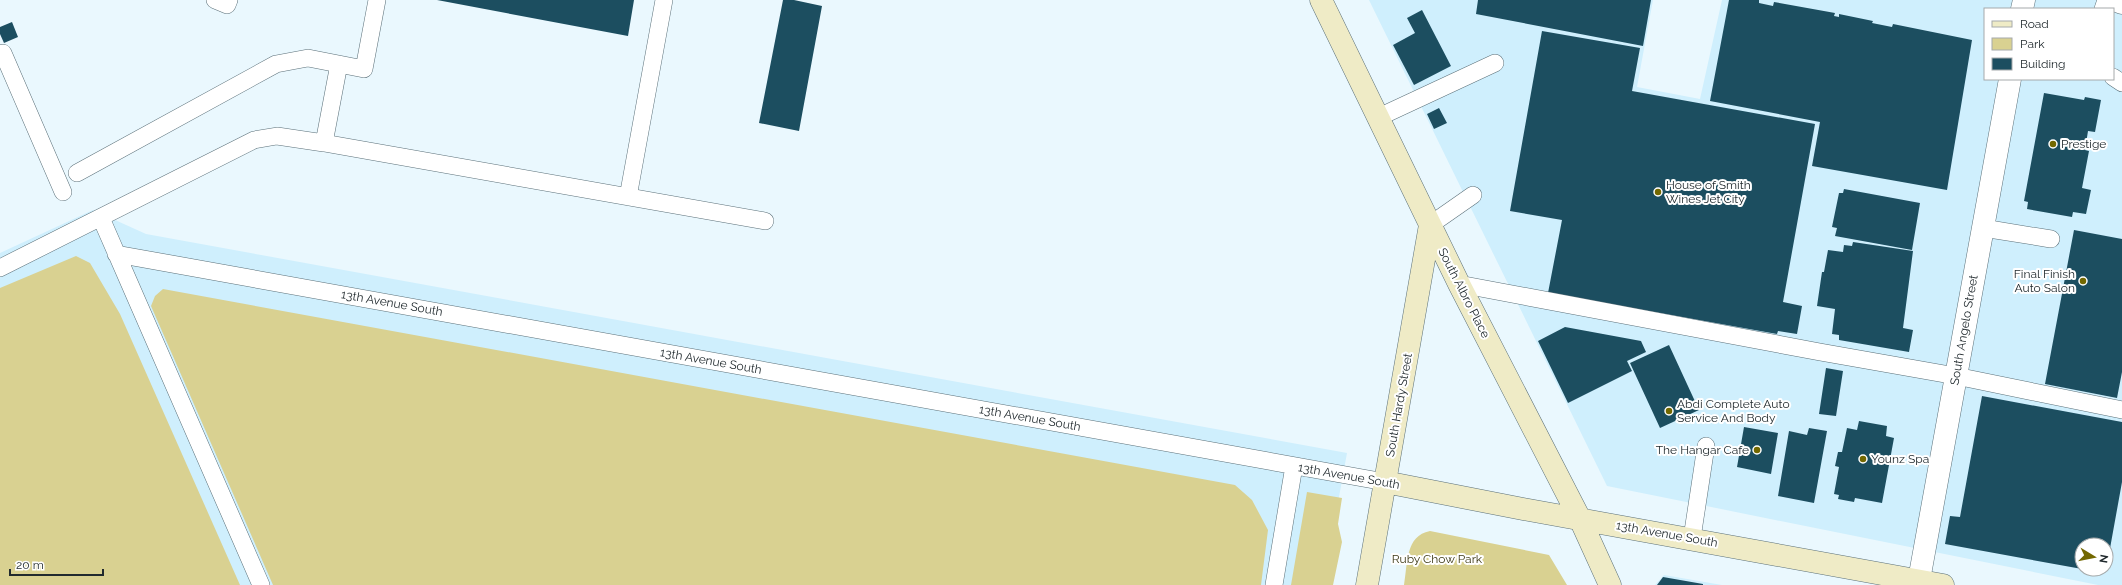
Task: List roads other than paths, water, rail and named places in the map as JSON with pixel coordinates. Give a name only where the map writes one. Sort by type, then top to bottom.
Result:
[{"type":"street","name":"South Albro Place","points":[[1322,0],[1459,284],[1580,519],[1610,585]]},
{"type":"street","points":[[2114,0],[2122,3]]},
{"type":"street","name":"South Angelo Street","points":[[1919,580],[2010,80]]},
{"type":"street","name":"South Hardy Street","points":[[1367,585],[1430,225]]},
{"type":"street","name":"13th Avenue South","points":[[1385,482],[1943,585]]},
{"type":"lane","points":[[215,0],[227,5],[228,0]]},
{"type":"lane","points":[[77,173],[276,64],[308,58],[364,69],[377,0]]},
{"type":"lane","points":[[628,197],[664,0]]},
{"type":"lane","points":[[3,53],[63,192]]},
{"type":"lane","points":[[1379,117],[1495,63]]},
{"type":"lane","points":[[324,143],[339,64]]},
{"type":"lane","points":[[0,268],[254,140],[277,136],[764,221]]},
{"type":"lane","points":[[1430,225],[1473,195]]},
{"type":"lane","points":[[101,218],[260,585]]},
{"type":"lane","points":[[1983,228],[2051,239]]},
{"type":"lane","name":"13th Avenue South","points":[[116,254],[1385,482]]},
{"type":"lane","points":[[1459,284],[1812,351],[1956,376],[2122,410]]},
{"type":"lane","points":[[1692,538],[1706,446]]},
{"type":"lane","points":[[1274,585],[1294,466]]},
{"type":"place","name":"Prestige","points":[[2053,144]]},
{"type":"place","name":"House of Smith Wines Jet City","points":[[1658,192]]},
{"type":"place","name":"Final Finish Auto Salon","points":[[2083,281]]},
{"type":"place","name":"Abdi Complete Auto Service And Body","points":[[1669,411]]},
{"type":"place","name":"The Hangar Cafe","points":[[1757,450]]},
{"type":"place","name":"Younz Spa","points":[[1863,459]]},
{"type":"park label","name":"Ruby Chow Park","points":[[1437,559]]}]
